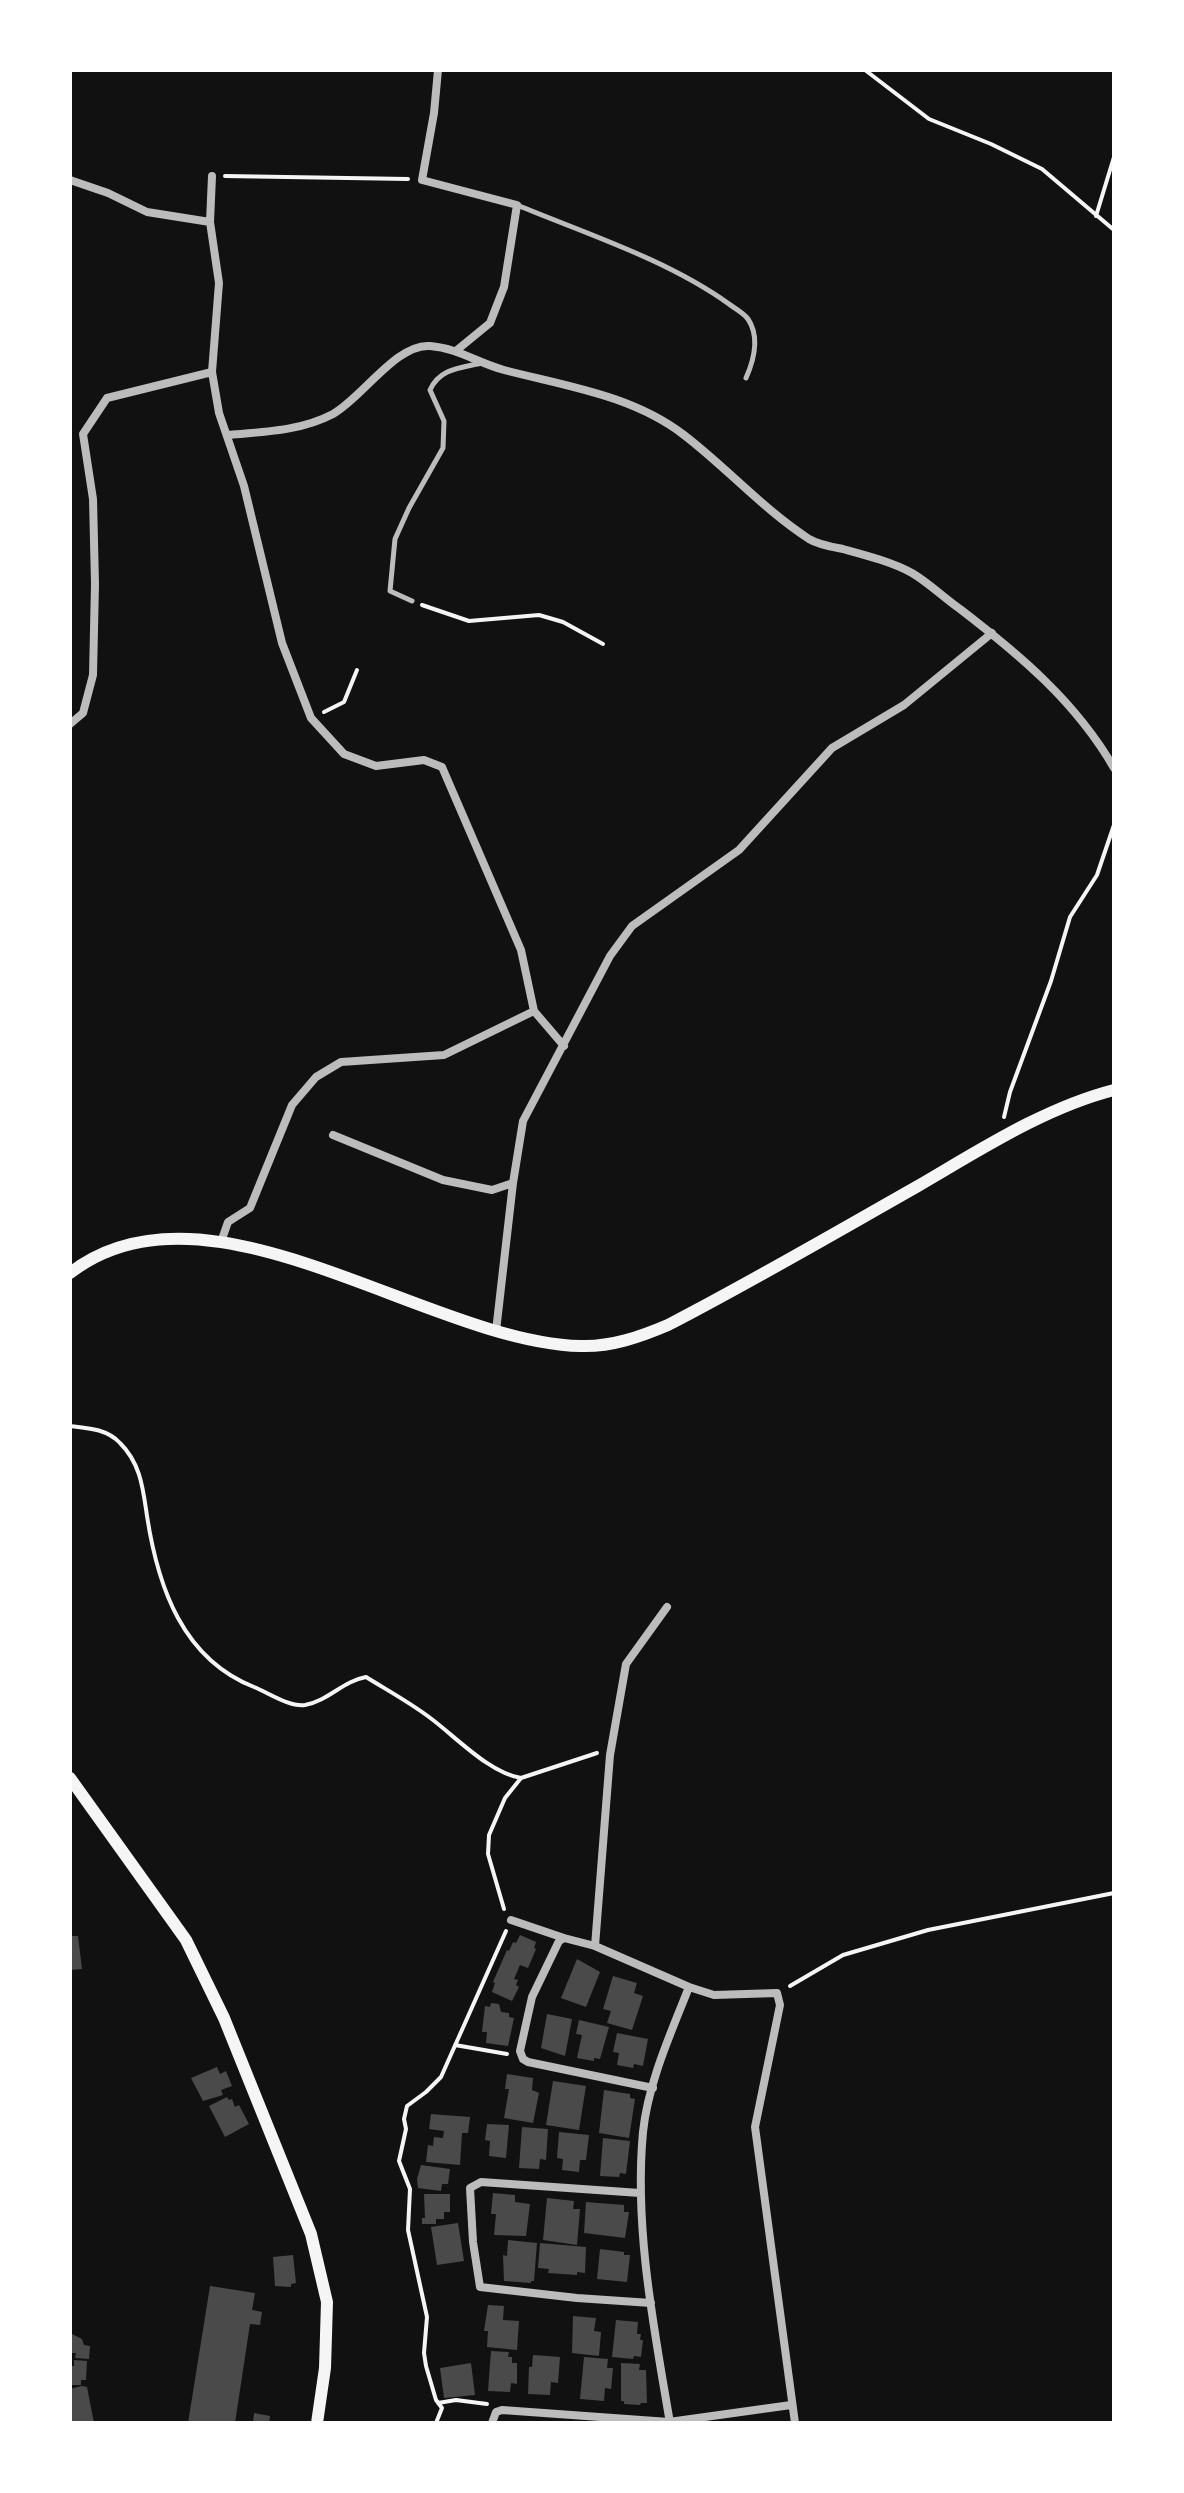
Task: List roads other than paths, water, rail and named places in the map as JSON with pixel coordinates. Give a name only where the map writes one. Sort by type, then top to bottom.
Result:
[{"type":"main road","points":[[70,1273],[106,1253],[136,1243],[183,1239],[221,1242],[305,1264],[496,1331],[580,1346],[602,1345],[647,1335],[729,1293],[1000,1139],[1060,1110],[1114,1090]]},
{"type":"main road","points":[[70,1778],[75,1797],[186,1940],[224,2018],[311,2234],[327,2302],[325,2368],[317,2423]]},
{"type":"street","points":[[438,70],[422,180],[517,205],[504,287],[490,323],[457,350]]},
{"type":"street","points":[[212,176],[210,222],[219,283],[212,372],[219,413],[244,486],[282,643],[311,718],[344,754],[376,766],[424,760],[442,767],[521,950],[534,1011],[564,1046]]},
{"type":"street","points":[[70,180],[108,193],[147,212],[210,222]]},
{"type":"street","points":[[228,435],[276,431],[333,414],[354,400],[405,353],[426,345],[457,350],[499,369],[621,400],[682,434],[768,510],[813,542],[862,554],[910,572],[992,633],[1052,685],[1097,740],[1114,768]]},
{"type":"street","points":[[70,724],[83,713],[93,675],[93,499],[83,434],[107,398],[212,372]]},
{"type":"street","points":[[496,1331],[523,1121],[610,956],[632,926],[739,850],[832,748],[904,705],[992,633]]},
{"type":"street","points":[[221,1242],[228,1222],[250,1208],[292,1105],[316,1077],[341,1062],[444,1055],[534,1011]]},
{"type":"street","points":[[333,1135],[443,1180],[492,1190],[513,1183]]},
{"type":"street","points":[[595,1946],[611,1749],[626,1664],[667,1607]]},
{"type":"street","points":[[511,1920],[595,1946],[714,1995],[777,1993],[780,2005],[755,2127],[795,2423]]},
{"type":"street","points":[[564,1938],[559,1941],[532,1997],[520,2051],[522,2056],[528,2062],[653,2088]]},
{"type":"street","points":[[670,2422],[651,2303],[640,2193],[643,2129],[653,2088],[689,1987]]},
{"type":"street","points":[[640,2193],[481,2182],[470,2188],[473,2242],[480,2287],[651,2303]]},
{"type":"street","points":[[492,2423],[496,2412],[670,2422],[791,2405]]},
{"type":"lane","points":[[517,205],[637,254],[716,295],[748,318],[754,337],[755,357],[746,378]]},
{"type":"lane","points":[[412,601],[390,591],[395,539],[443,448],[444,421],[430,390],[435,379],[443,373],[484,362]]}]
